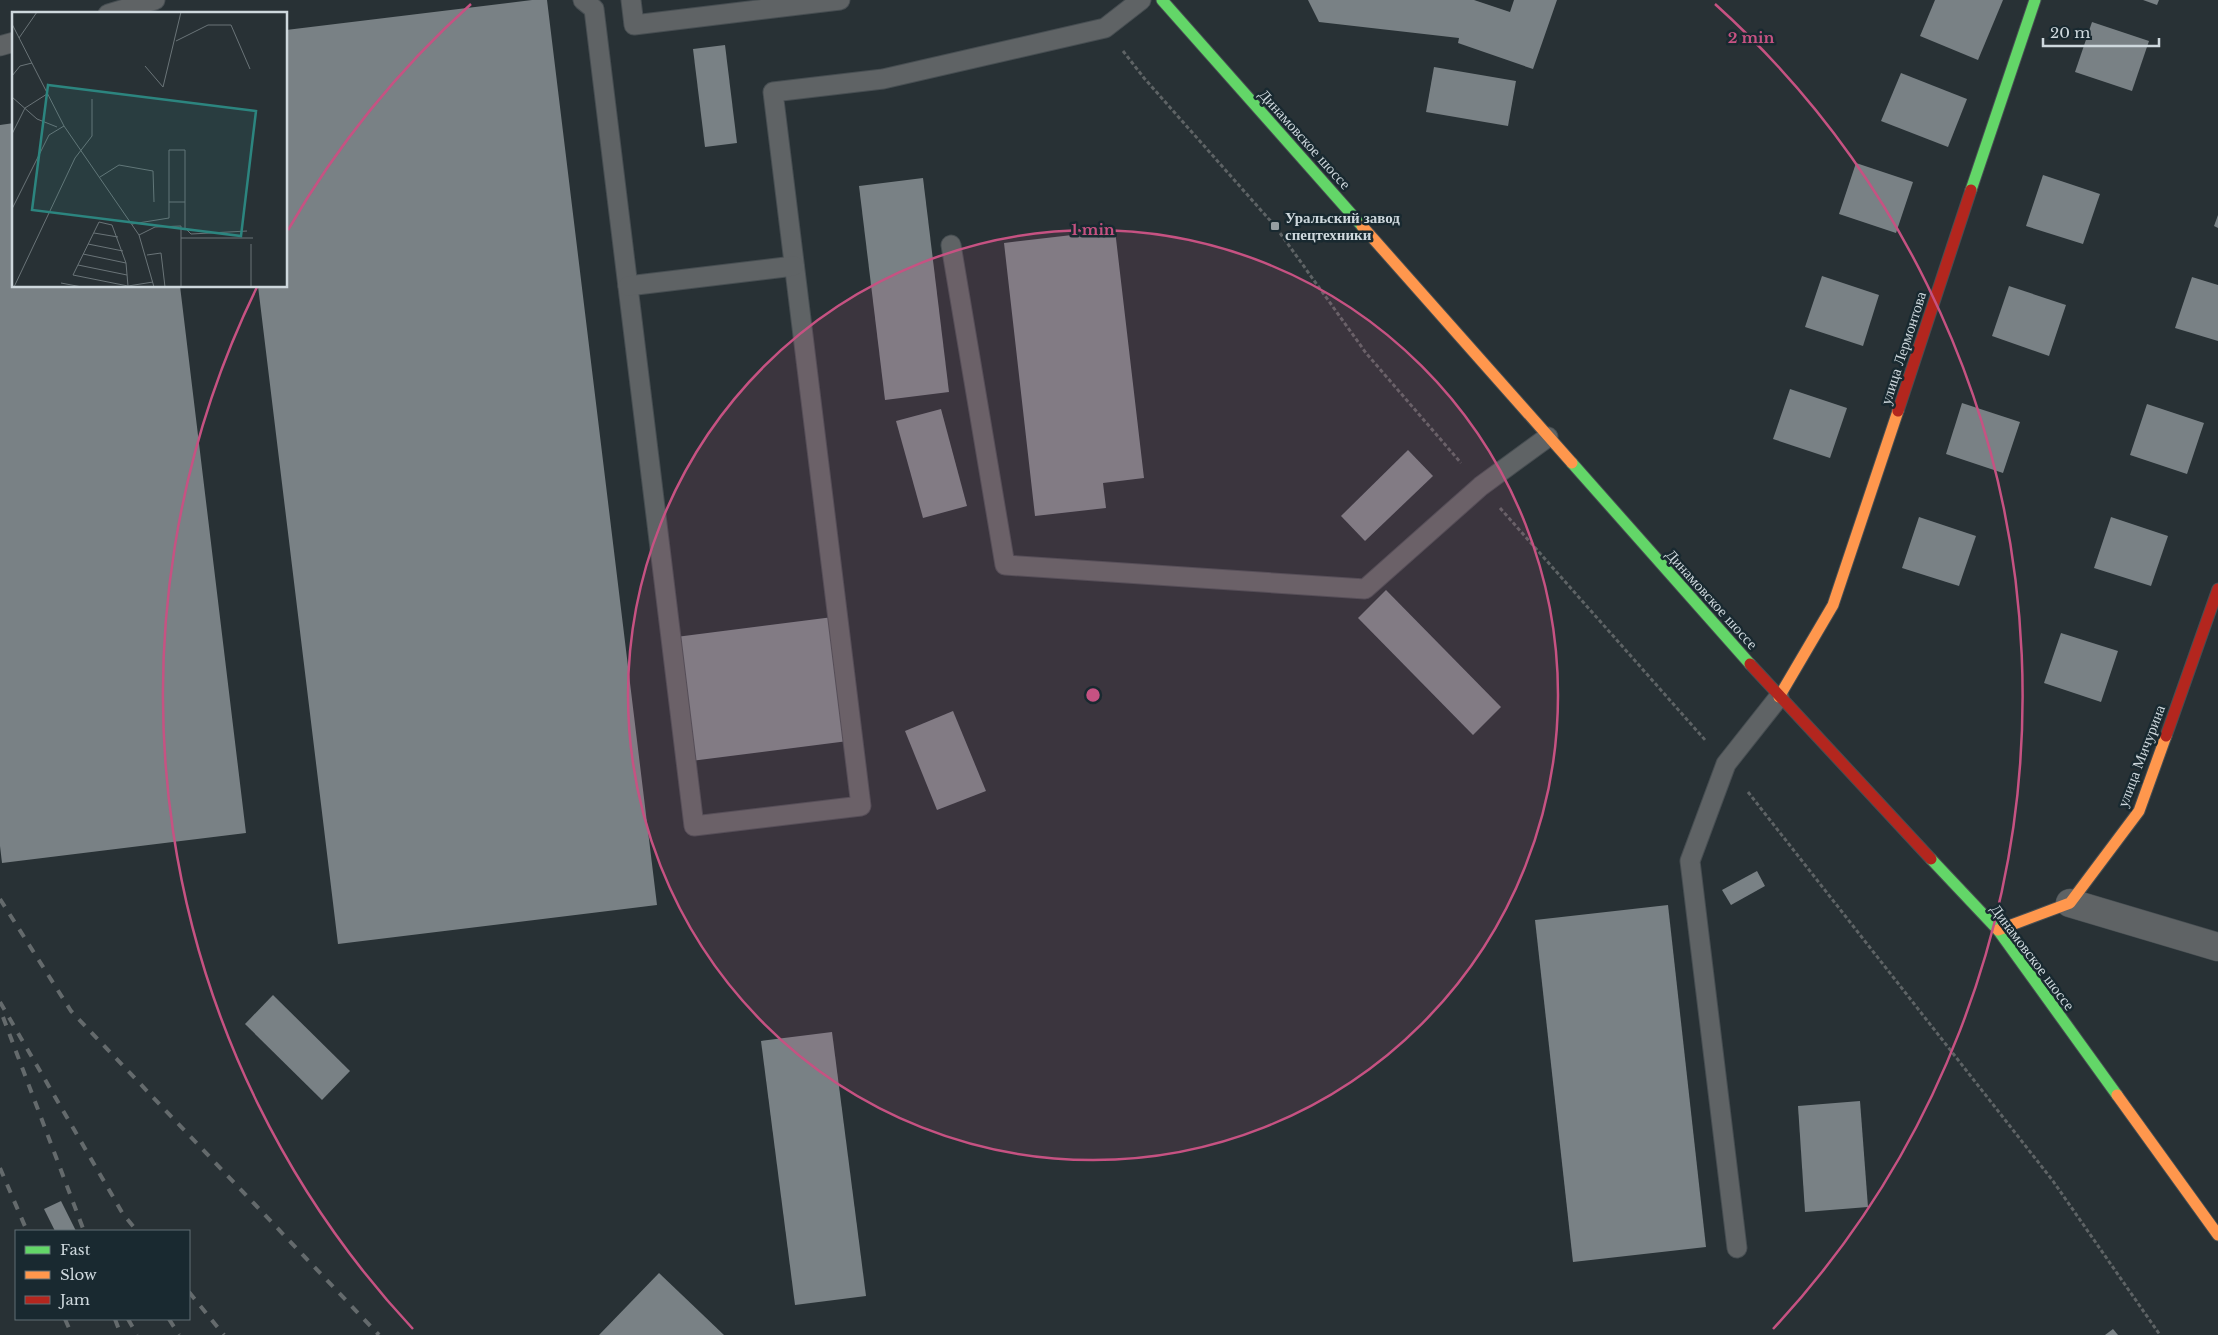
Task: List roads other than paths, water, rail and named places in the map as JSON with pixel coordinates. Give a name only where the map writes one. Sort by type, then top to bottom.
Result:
[{"type":"main road","name":"Динамовское шоссе","points":[[1162,0],[1779,697],[1998,930],[2218,1235]]},
{"type":"main road","name":"улица Лермонтова","points":[[1779,697],[1833,605],[2035,0]]},
{"type":"main road","name":"улица Мичурина","points":[[2070,903],[2139,811],[2218,589]]},
{"type":"main road","points":[[1998,930],[2070,903]]},
{"type":"street","points":[[2070,903],[2218,946]]},
{"type":"lane","points":[[115,12],[154,0]]},
{"type":"lane","points":[[582,0],[594,9],[694,826],[861,806],[773,92],[883,79],[1105,28],[1141,0]]},
{"type":"lane","points":[[631,0],[634,25],[840,0]]},
{"type":"lane","points":[[951,244],[1005,565],[1365,589],[1481,486],[1548,437]]},
{"type":"lane","points":[[628,286],[794,266]]},
{"type":"lane","points":[[1737,1248],[1690,861],[1726,764],[1779,697]]},
{"type":"railway","points":[[0,899],[71,1011],[379,1335]]},
{"type":"railway","points":[[0,1002],[123,1214],[136,1230]]},
{"type":"railway","points":[[3,1017],[84,1230]]},
{"type":"railway","points":[[0,1168],[27,1230]]},
{"type":"railway","points":[[190,1293],[224,1335]]},
{"type":"railway","points":[[65,1320],[72,1335]]},
{"type":"railway","points":[[115,1320],[121,1335]]},
{"type":"railway","points":[[129,1320],[137,1335]]},
{"type":"railway","points":[[170,1320],[179,1335]]},
{"type":"place","name":"Уральский завод спецтехники","points":[[1275,226]]}]
